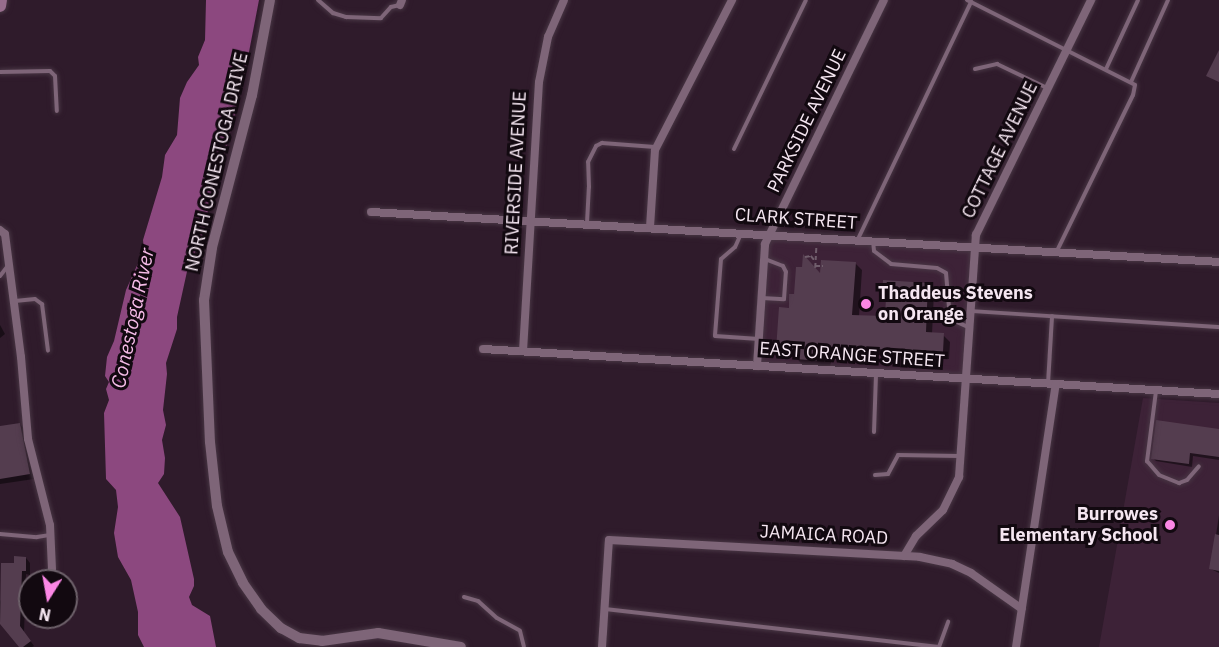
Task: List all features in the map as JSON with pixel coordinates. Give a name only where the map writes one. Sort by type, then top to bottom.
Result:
[{"type":"main road","points":[[0,6],[1,0]]},
{"type":"street","name":"NORTH CONESTOGA DRIVE","points":[[270,0],[252,95],[208,265],[203,323],[208,418],[222,531],[231,560],[261,609],[287,632],[309,640],[322,641],[369,633],[414,643],[461,647]]},
{"type":"street","name":"RIVERSIDE AVENUE","points":[[523,351],[538,82],[548,37],[564,0]]},
{"type":"street","points":[[650,226],[656,147],[732,0]]},
{"type":"street","name":"PARKSIDE AVENUE","points":[[757,366],[765,244],[884,0]]},
{"type":"street","name":"COTTAGE AVENUE","points":[[904,556],[916,536],[937,516],[951,497],[959,477],[976,235],[1091,0]]},
{"type":"street","name":"CLARK STREET","points":[[371,212],[650,226],[1219,262]]},
{"type":"street","points":[[0,230],[5,234],[10,264],[28,439],[50,535],[52,569]]},
{"type":"street","name":"EAST ORANGE STREET","points":[[483,349],[1219,394]]},
{"type":"street","points":[[1016,647],[1052,384]]},
{"type":"street","name":"JAMAICA ROAD","points":[[604,609],[609,540],[904,556],[937,560],[970,573],[1022,609]]},
{"type":"street","points":[[602,647],[604,609]]},
{"type":"lane","points":[[318,0],[333,14],[346,17],[381,18],[391,7],[401,3]]},
{"type":"lane","points":[[734,149],[806,0]]},
{"type":"lane","points":[[1106,69],[1138,0]]},
{"type":"lane","points":[[1131,82],[1168,0]]},
{"type":"lane","points":[[858,239],[969,1],[1131,82],[1136,88],[1057,252]]},
{"type":"lane","points":[[975,69],[997,64],[1048,88]]},
{"type":"lane","points":[[0,72],[50,71],[55,76],[57,111]]},
{"type":"lane","points":[[587,223],[590,188],[588,162],[596,146],[602,143],[656,147]]},
{"type":"lane","points":[[741,232],[735,247],[721,259],[715,336],[759,339]]},
{"type":"lane","points":[[873,240],[874,251],[891,264],[937,268],[946,273],[947,307],[950,319],[970,328]]},
{"type":"lane","points":[[762,298],[784,299],[786,281],[785,267],[764,259]]},
{"type":"lane","points":[[0,276],[10,264]]},
{"type":"lane","points":[[15,302],[35,299],[42,304],[48,351]]},
{"type":"lane","points":[[971,311],[1219,327]]},
{"type":"lane","points":[[1052,316],[1052,384]]},
{"type":"lane","points":[[874,432],[876,374]]},
{"type":"lane","points":[[1156,390],[1147,461],[1159,475],[1179,483],[1187,480],[1199,466]]},
{"type":"lane","points":[[875,475],[888,474],[898,454],[962,456]]},
{"type":"lane","points":[[0,534],[37,537],[50,535]]},
{"type":"lane","points":[[464,597],[477,601],[497,618],[520,631],[524,647]]},
{"type":"lane","points":[[604,609],[939,647],[948,622]]},
{"type":"path","points":[[816,250],[815,267],[823,266]]},
{"type":"path","points":[[805,257],[811,256],[816,261]]},
{"type":"shaded area","name":"Thaddeus Stevens on Orange","points":[[770,234],[975,248],[965,381],[761,367]]},
{"type":"shaded area","name":"Burrowes Elementary School","points":[[1143,398],[1219,403],[1219,647],[1099,647]]},
{"type":"water","name":"Conestoga River","points":[[206,0],[259,0],[244,78],[225,153],[213,184],[203,236],[188,267],[177,317],[177,329],[166,363],[163,410],[166,425],[162,440],[165,458],[164,474],[158,483],[180,517],[194,579],[194,586],[189,597],[192,605],[210,616],[216,647],[144,647],[138,635],[138,612],[131,580],[118,557],[114,533],[118,507],[116,490],[106,479],[104,413],[109,400],[106,389],[109,382],[105,376],[107,357],[114,341],[126,290],[144,250],[143,240],[162,177],[165,155],[177,135],[180,98],[187,82],[199,65],[198,57],[205,40]]},
{"type":"building","points":[[1219,50],[1219,82],[1206,76]]},
{"type":"building","name":"Thaddeus Stevens on Orange","points":[[803,254],[820,273],[821,260],[856,262],[852,315],[885,316],[886,298],[882,298],[883,280],[928,283],[926,332],[944,333],[943,352],[829,347],[829,351],[825,351],[824,361],[794,359],[795,351],[776,350],[779,307],[789,308],[789,294],[794,294],[796,267],[802,267]]},
{"type":"building","name":"Burrowes Elementary School","points":[[1156,420],[1219,429],[1219,457],[1190,453],[1189,464],[1151,459]]},
{"type":"building","points":[[20,423],[30,474],[0,479],[0,426]]},
{"type":"building","points":[[1215,534],[1219,535],[1219,571],[1209,569]]},
{"type":"building","points":[[14,556],[26,557],[26,569],[18,569],[18,629],[22,629],[31,641],[23,647],[19,647],[0,624],[1,563],[14,563]]},
{"type":"place","name":"Thaddeus Stevens on Orange","points":[[866,304]]},
{"type":"place","name":"Burrowes Elementary School","points":[[1170,525]]}]
